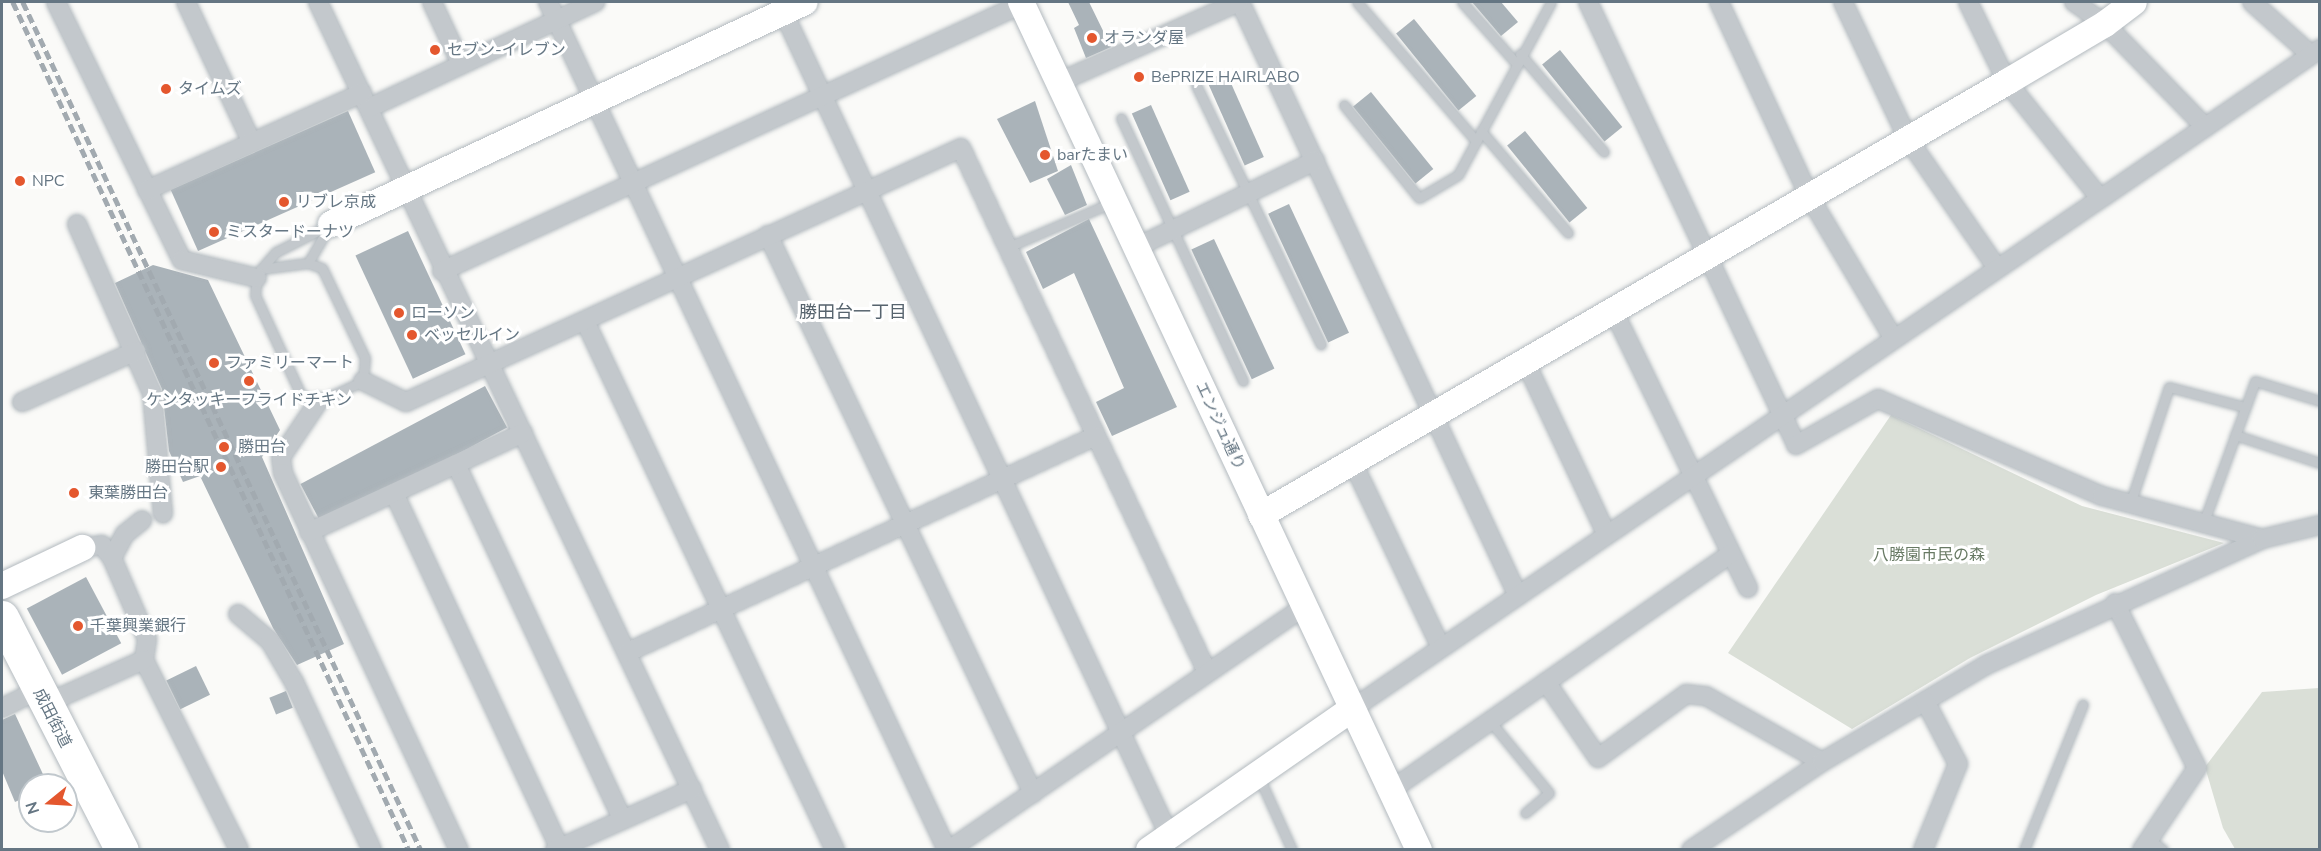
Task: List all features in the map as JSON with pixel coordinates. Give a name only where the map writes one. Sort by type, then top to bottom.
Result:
[{"type":"highway","name":"成田街道","points":[[2,616],[41,697],[122,849]]},
{"type":"street","points":[[56,2],[182,260],[259,273]]},
{"type":"street","points":[[186,2],[251,141]]},
{"type":"street","points":[[318,2],[442,271],[523,433],[720,849]]},
{"type":"street","points":[[432,2],[461,64]]},
{"type":"street","points":[[549,2],[948,849],[1305,606]]},
{"type":"street","points":[[147,190],[251,141],[461,64],[596,2]]},
{"type":"street","points":[[1059,82],[1239,2],[1435,414],[1518,596]]},
{"type":"street","points":[[1588,2],[1796,445],[1878,399],[2130,504],[2262,539]]},
{"type":"street","points":[[1719,2],[1809,196],[1894,339]]},
{"type":"street","points":[[1843,2],[1908,139],[1997,268]]},
{"type":"street","points":[[1968,2],[2007,82],[2100,198]]},
{"type":"street","points":[[2074,2],[2105,24],[2205,127]]},
{"type":"street","points":[[1262,516],[1352,461],[2007,82],[2105,24],[2134,2]]},
{"type":"street","points":[[331,224],[789,5],[821,96],[1121,731],[1164,845],[1257,775],[1441,648],[2315,52],[2252,2]]},
{"type":"street","points":[[442,271],[1022,3]]},
{"type":"street","name":"エンジュ通り","points":[[1022,3],[1419,849]]},
{"type":"street","points":[[363,381],[406,402],[490,366],[865,190],[962,148],[1207,672]]},
{"type":"street","points":[[1137,247],[1315,161]]},
{"type":"street","points":[[77,224],[136,351],[152,393],[163,513]]},
{"type":"street","points":[[768,235],[1033,793]]},
{"type":"street","points":[[1613,310],[1748,588]]},
{"type":"street","points":[[585,321],[835,849]]},
{"type":"street","points":[[22,402],[136,351]]},
{"type":"street","points":[[1525,361],[1607,535]]},
{"type":"street","points":[[318,402],[281,457],[309,532],[459,849]]},
{"type":"street","points":[[309,532],[523,433]]},
{"type":"street","points":[[628,652],[1096,436]]},
{"type":"street","points":[[1352,461],[1441,648]]},
{"type":"street","points":[[456,464],[623,820]]},
{"type":"street","points":[[394,493],[557,848],[584,845],[623,820],[692,789]]},
{"type":"street","points":[[112,558],[125,534],[142,520]]},
{"type":"street","points":[[1691,849],[1822,762],[1986,665],[2115,603],[2262,539],[2317,523]]},
{"type":"street","points":[[2,586],[82,548],[102,545],[112,558],[147,639],[144,660],[239,849]]},
{"type":"street","points":[[1391,790],[1731,554]]},
{"type":"street","points":[[2115,603],[2197,768],[2151,846]]},
{"type":"street","points":[[238,614],[270,641],[294,682],[372,849]]},
{"type":"street","points":[[2,708],[41,697],[144,660]]},
{"type":"street","points":[[1546,682],[1598,758],[1686,694],[1706,696],[1822,762]]},
{"type":"street","points":[[1923,849],[1958,764],[1925,701]]},
{"type":"lane","points":[[1357,2],[1476,141]]},
{"type":"lane","points":[[1462,2],[1604,152]]},
{"type":"lane","points":[[1344,105],[1419,198],[1458,175],[1518,59],[1551,2]]},
{"type":"lane","points":[[1196,85],[1321,345]]},
{"type":"lane","points":[[1121,118],[1243,381]]},
{"type":"lane","points":[[1480,131],[1568,232]]},
{"type":"lane","points":[[1008,247],[1116,201]]},
{"type":"lane","points":[[259,273],[308,263],[322,268],[365,358],[363,381],[318,402],[302,395],[255,295],[259,273],[292,240],[331,224]]},
{"type":"lane","points":[[308,263],[331,224]]},
{"type":"lane","points":[[2203,524],[2254,381],[2319,401]]},
{"type":"lane","points":[[2130,504],[2169,387],[2245,407]]},
{"type":"lane","points":[[2235,435],[2319,464]]},
{"type":"lane","points":[[2024,849],[2083,704]]},
{"type":"lane","points":[[1490,721],[1549,793],[1525,813]]},
{"type":"lane","points":[[1257,775],[1292,849]]},
{"type":"green space","name":"八勝園市民の森","points":[[1891,415],[2082,506],[2224,543],[2096,595],[1970,658],[1852,729],[1728,653]]},
{"type":"green space","points":[[2319,688],[2319,849],[2235,849],[2223,828],[2205,767],[2262,692]]},
{"type":"building","name":"オランダ屋","points":[[1068,2],[1089,2],[1111,47],[1086,58],[1074,28],[1079,25]]},
{"type":"building","points":[[1472,2],[1501,2],[1518,22],[1501,36]]},
{"type":"building","points":[[1414,19],[1476,96],[1458,110],[1396,33]]},
{"type":"building","points":[[1560,50],[1622,127],[1604,141],[1542,64]]},
{"type":"building","points":[[1226,72],[1264,157],[1245,166],[1207,81]]},
{"type":"building","points":[[1371,92],[1433,169],[1415,183],[1353,106]]},
{"type":"building","points":[[1035,101],[1058,171],[1030,183],[997,119]]},
{"type":"building","points":[[1151,105],[1190,192],[1170,200],[1132,114]]},
{"type":"building","points":[[348,111],[375,172],[198,251],[171,190]]},
{"type":"building","points":[[1525,131],[1587,208],[1569,222],[1507,145]]},
{"type":"building","points":[[1071,165],[1087,205],[1065,215],[1047,179]]},
{"type":"building","points":[[1289,204],[1349,333],[1328,342],[1268,214]]},
{"type":"building","points":[[1089,219],[1177,407],[1112,436],[1096,402],[1124,388],[1074,273],[1043,289],[1026,252]]},
{"type":"building","points":[[408,231],[465,354],[413,379],[355,256]]},
{"type":"building","points":[[1214,239],[1274,369],[1252,379],[1191,250]]},
{"type":"building","name":"勝田台駅","points":[[153,265],[208,280],[280,430],[262,457],[344,644],[297,665],[273,628],[200,476],[183,482],[169,451],[162,389],[115,283]]},
{"type":"building","points":[[485,386],[507,427],[323,526],[300,484]]},
{"type":"building","points":[[86,577],[121,643],[62,675],[27,608]]},
{"type":"building","points":[[196,666],[210,695],[180,709],[166,680]]},
{"type":"building","points":[[286,691],[293,708],[276,714],[269,698]]},
{"type":"building","points":[[15,714],[42,773],[18,773],[18,801],[15,802],[2,771],[2,720]]},
{"type":"railway","points":[[13,2],[409,850]]},
{"type":"railway","points":[[23,2],[421,850]]},
{"type":"place","name":"オランダ屋","points":[[1092,38]]},
{"type":"place","name":"セブン-イレブン","points":[[435,50]]},
{"type":"place","name":"BePRIZE HAIRLABO","points":[[1139,77]]},
{"type":"place","name":"タイムズ","points":[[166,89]]},
{"type":"place","name":"barたまい","points":[[1045,155]]},
{"type":"place","name":"NPC","points":[[20,181]]},
{"type":"place","name":"リブレ京成","points":[[284,202]]},
{"type":"place","name":"ミスタードーナツ","points":[[214,232]]},
{"type":"place","name":"ローソン","points":[[399,313]]},
{"type":"place","name":"ベッセルイン","points":[[412,335]]},
{"type":"place","name":"ファミリーマート","points":[[214,363]]},
{"type":"place","name":"ケンタッキーフライドチキン","points":[[249,381]]},
{"type":"place","name":"勝田台","points":[[224,447]]},
{"type":"place","name":"勝田台駅","points":[[221,467]]},
{"type":"place","name":"東葉勝田台","points":[[74,493]]},
{"type":"place","name":"千葉興業銀行","points":[[78,626]]},
{"type":"district","name":"勝田台一丁目","points":[[853,312]]}]
